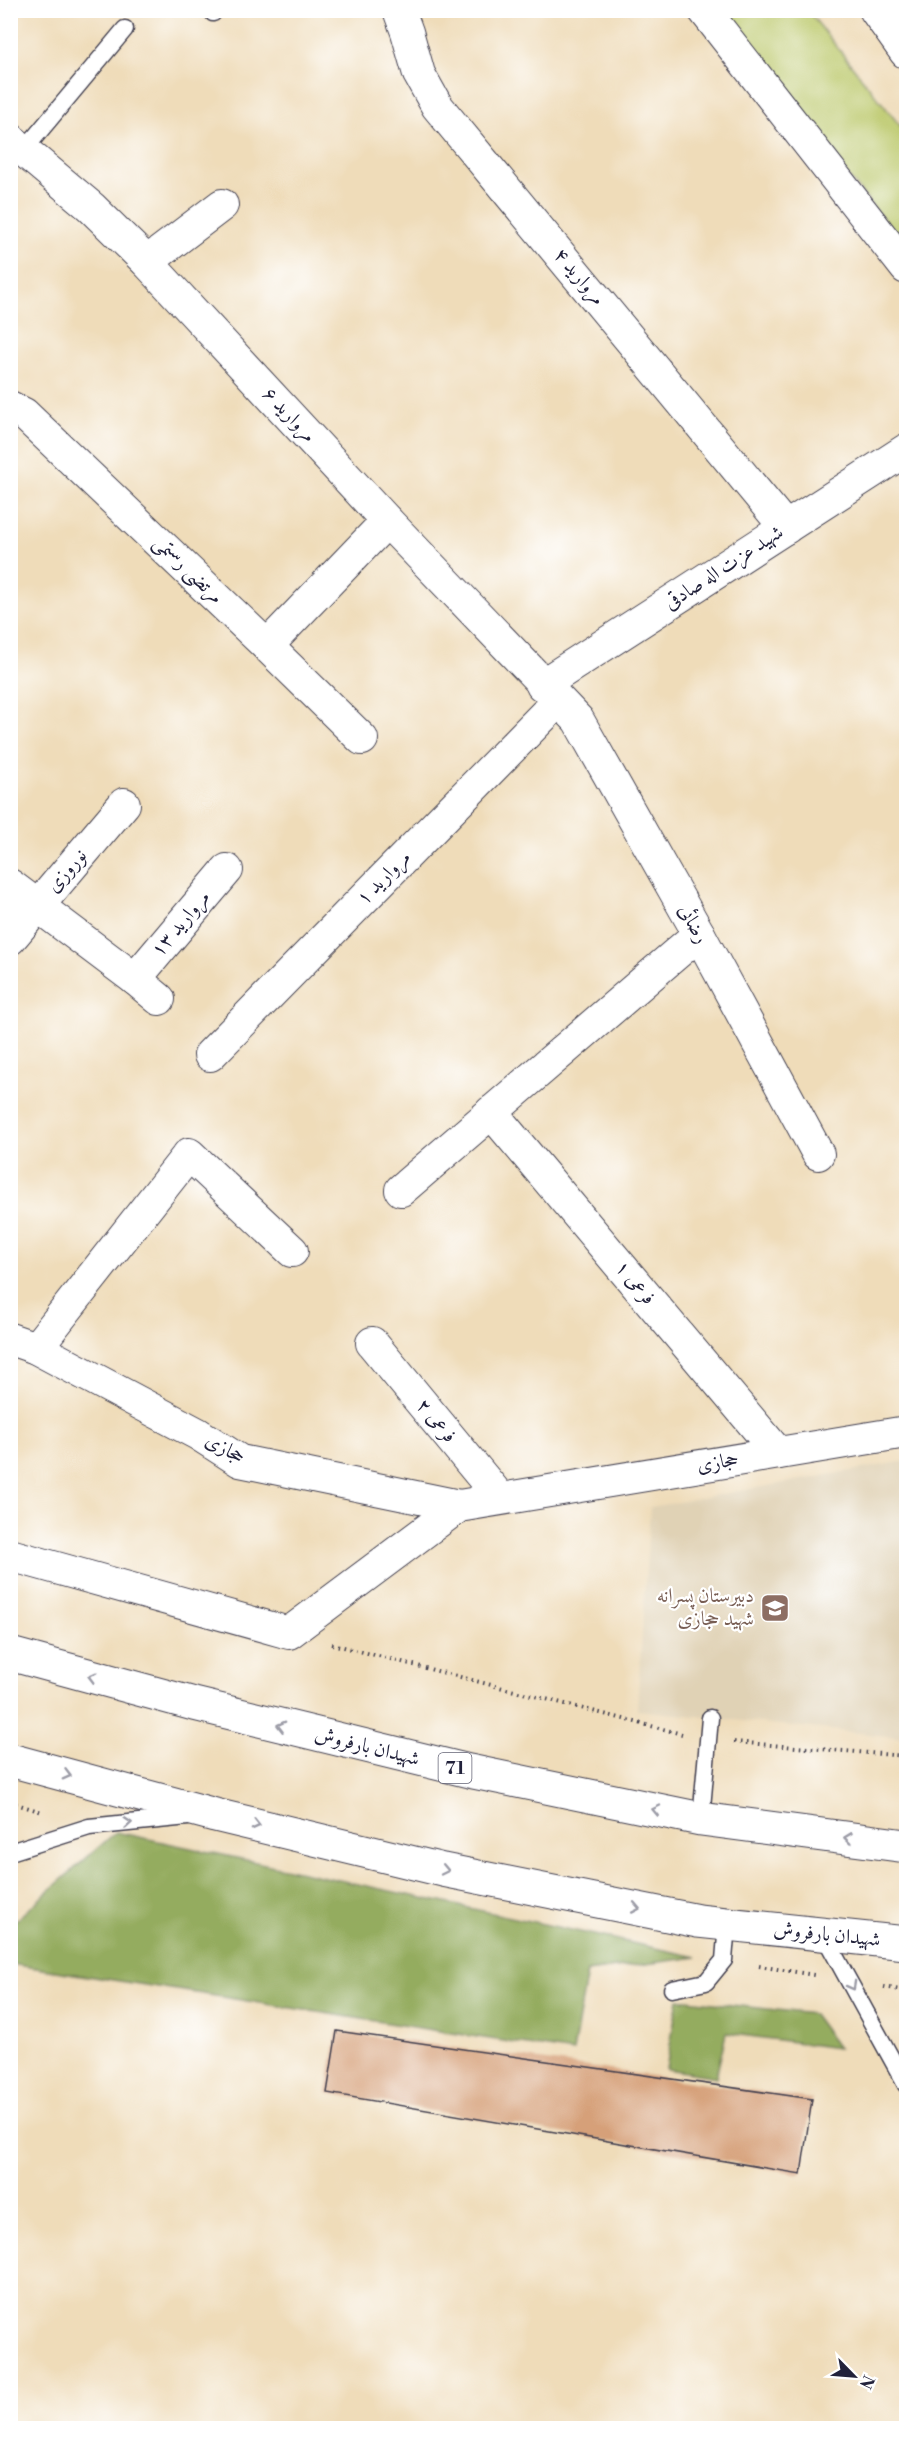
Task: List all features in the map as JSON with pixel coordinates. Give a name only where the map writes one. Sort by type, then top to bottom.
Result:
[{"type":"main road","points":[[876,10],[906,52]]},
{"type":"main road","name":"شهیدان بارفروش","points":[[10,1654],[194,1704],[469,1771],[701,1819],[906,1846]]},
{"type":"main road","name":"شهیدان بارفروش","points":[[10,1760],[215,1815],[443,1870],[698,1921],[906,1944]]},
{"type":"street","name":"مروارید ۴","points":[[399,10],[419,74],[437,106],[786,528]]},
{"type":"street","points":[[704,10],[906,267]]},
{"type":"street","name":"مروارید ۶","points":[[17,145],[91,207],[147,262],[550,693]]},
{"type":"street","points":[[147,262],[222,205]]},
{"type":"street","name":"مرتضی رستمی","points":[[15,417],[267,646],[362,739]]},
{"type":"street","name":"شهید عزت اله صادقی","points":[[550,693],[786,528],[906,450]]},
{"type":"street","points":[[267,646],[387,520]]},
{"type":"street","name":"رضائی","points":[[550,693],[578,720],[699,934],[818,1154]]},
{"type":"street","name":"مروارید ۱","points":[[210,1055],[550,693]]},
{"type":"street","name":"نوروزی","points":[[10,939],[124,804]]},
{"type":"street","name":"مروارید ۱۳","points":[[135,979],[227,870]]},
{"type":"street","points":[[10,885],[38,904],[159,999]]},
{"type":"street","points":[[401,1190],[699,934]]},
{"type":"street","name":"فرعی ۱","points":[[491,1112],[778,1453]]},
{"type":"street","points":[[23,1344],[189,1154],[292,1251]]},
{"type":"street","name":"فرعی ۲","points":[[372,1343],[500,1498]]},
{"type":"street","name":"حجازی","points":[[23,1344],[198,1434],[240,1461],[459,1506],[906,1432]]},
{"type":"street","name":"حجازی","points":[[289,1633],[459,1506]]},
{"type":"street","points":[[10,1555],[289,1633]]},
{"type":"lane","points":[[17,145],[125,29]]},
{"type":"lane","points":[[701,1819],[710,1718]]},
{"type":"lane","points":[[10,1852],[89,1827],[215,1815]]},
{"type":"lane","points":[[672,1989],[706,1982],[724,1960],[727,1924]]},
{"type":"lane","points":[[823,1934],[906,2085]]},
{"type":"path","points":[[289,1633],[708,1740],[906,1756]]},
{"type":"shaded area","name":"دبیرستان پسرانه شهید حجازی","points":[[906,1461],[906,1738],[637,1710],[650,1507]]},
{"type":"green space","points":[[713,11],[808,11],[906,133],[906,247]]},
{"type":"green space","points":[[116,1832],[697,1957],[587,1972],[573,2052],[11,1964],[10,1925]]},
{"type":"green space","points":[[678,1999],[813,2014],[838,2048],[726,2033],[716,2077],[666,2069]]},
{"type":"building","points":[[337,2031],[812,2099],[801,2174],[327,2093]]},
{"type":"place","name":"دبیرستان پسرانه شهید حجازی","points":[[775,1608]]}]
